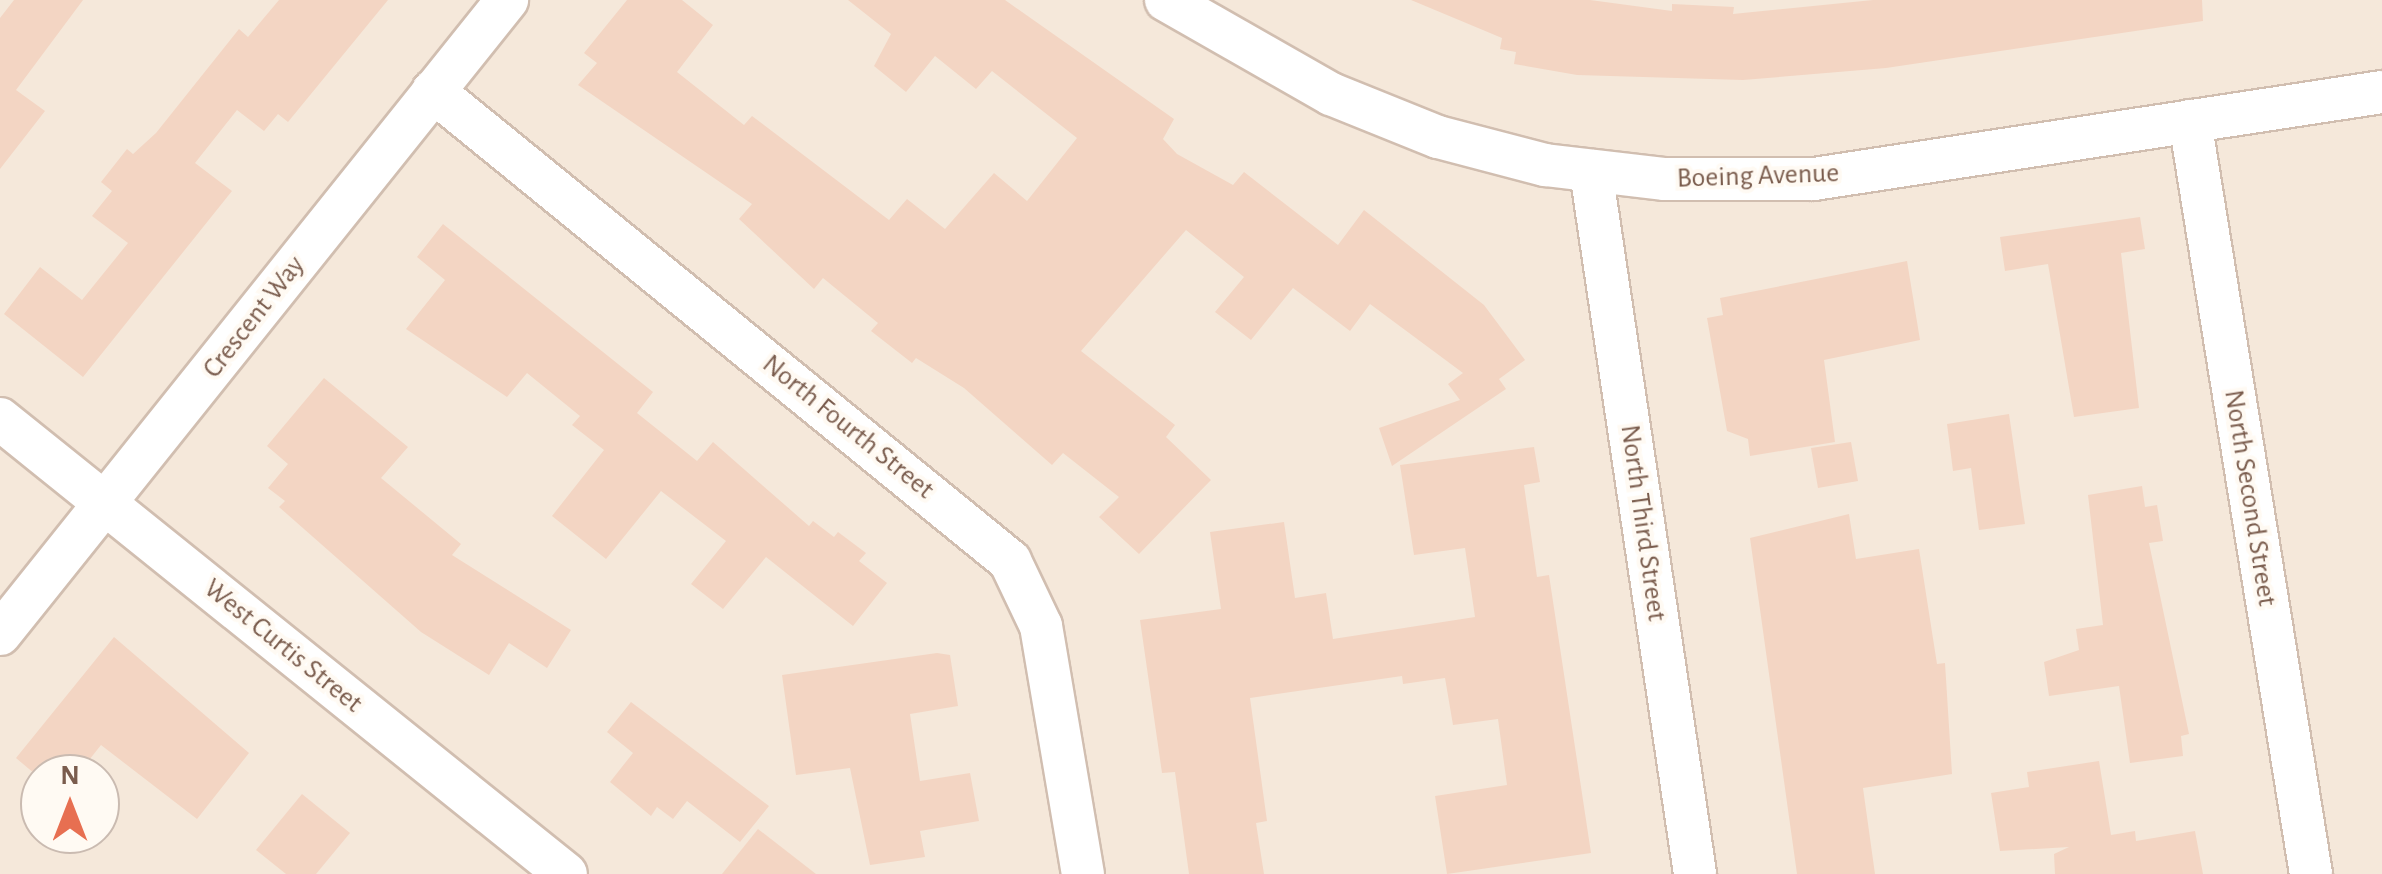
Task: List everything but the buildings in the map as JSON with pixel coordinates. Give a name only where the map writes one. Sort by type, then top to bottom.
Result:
[{"type":"street","name":"Crescent Way","points":[[0,634],[507,0]]},
{"type":"street","name":"Boeing Avenue","points":[[1166,0],[1228,40],[1383,116],[1492,154],[1592,171],[1716,182],[1814,179],[2382,92]]},
{"type":"street","name":"North Fourth Street","points":[[432,92],[1010,562],[1040,626],[1083,874]]},
{"type":"street","name":"North Second Street","points":[[2190,121],[2310,874]]},
{"type":"street","name":"North Third Street","points":[[1592,171],[1695,874]]},
{"type":"street","name":"West Curtis Street","points":[[0,419],[566,874]]},
{"type":"shaded area","points":[[0,0],[2382,0],[2382,874],[0,874]]}]
